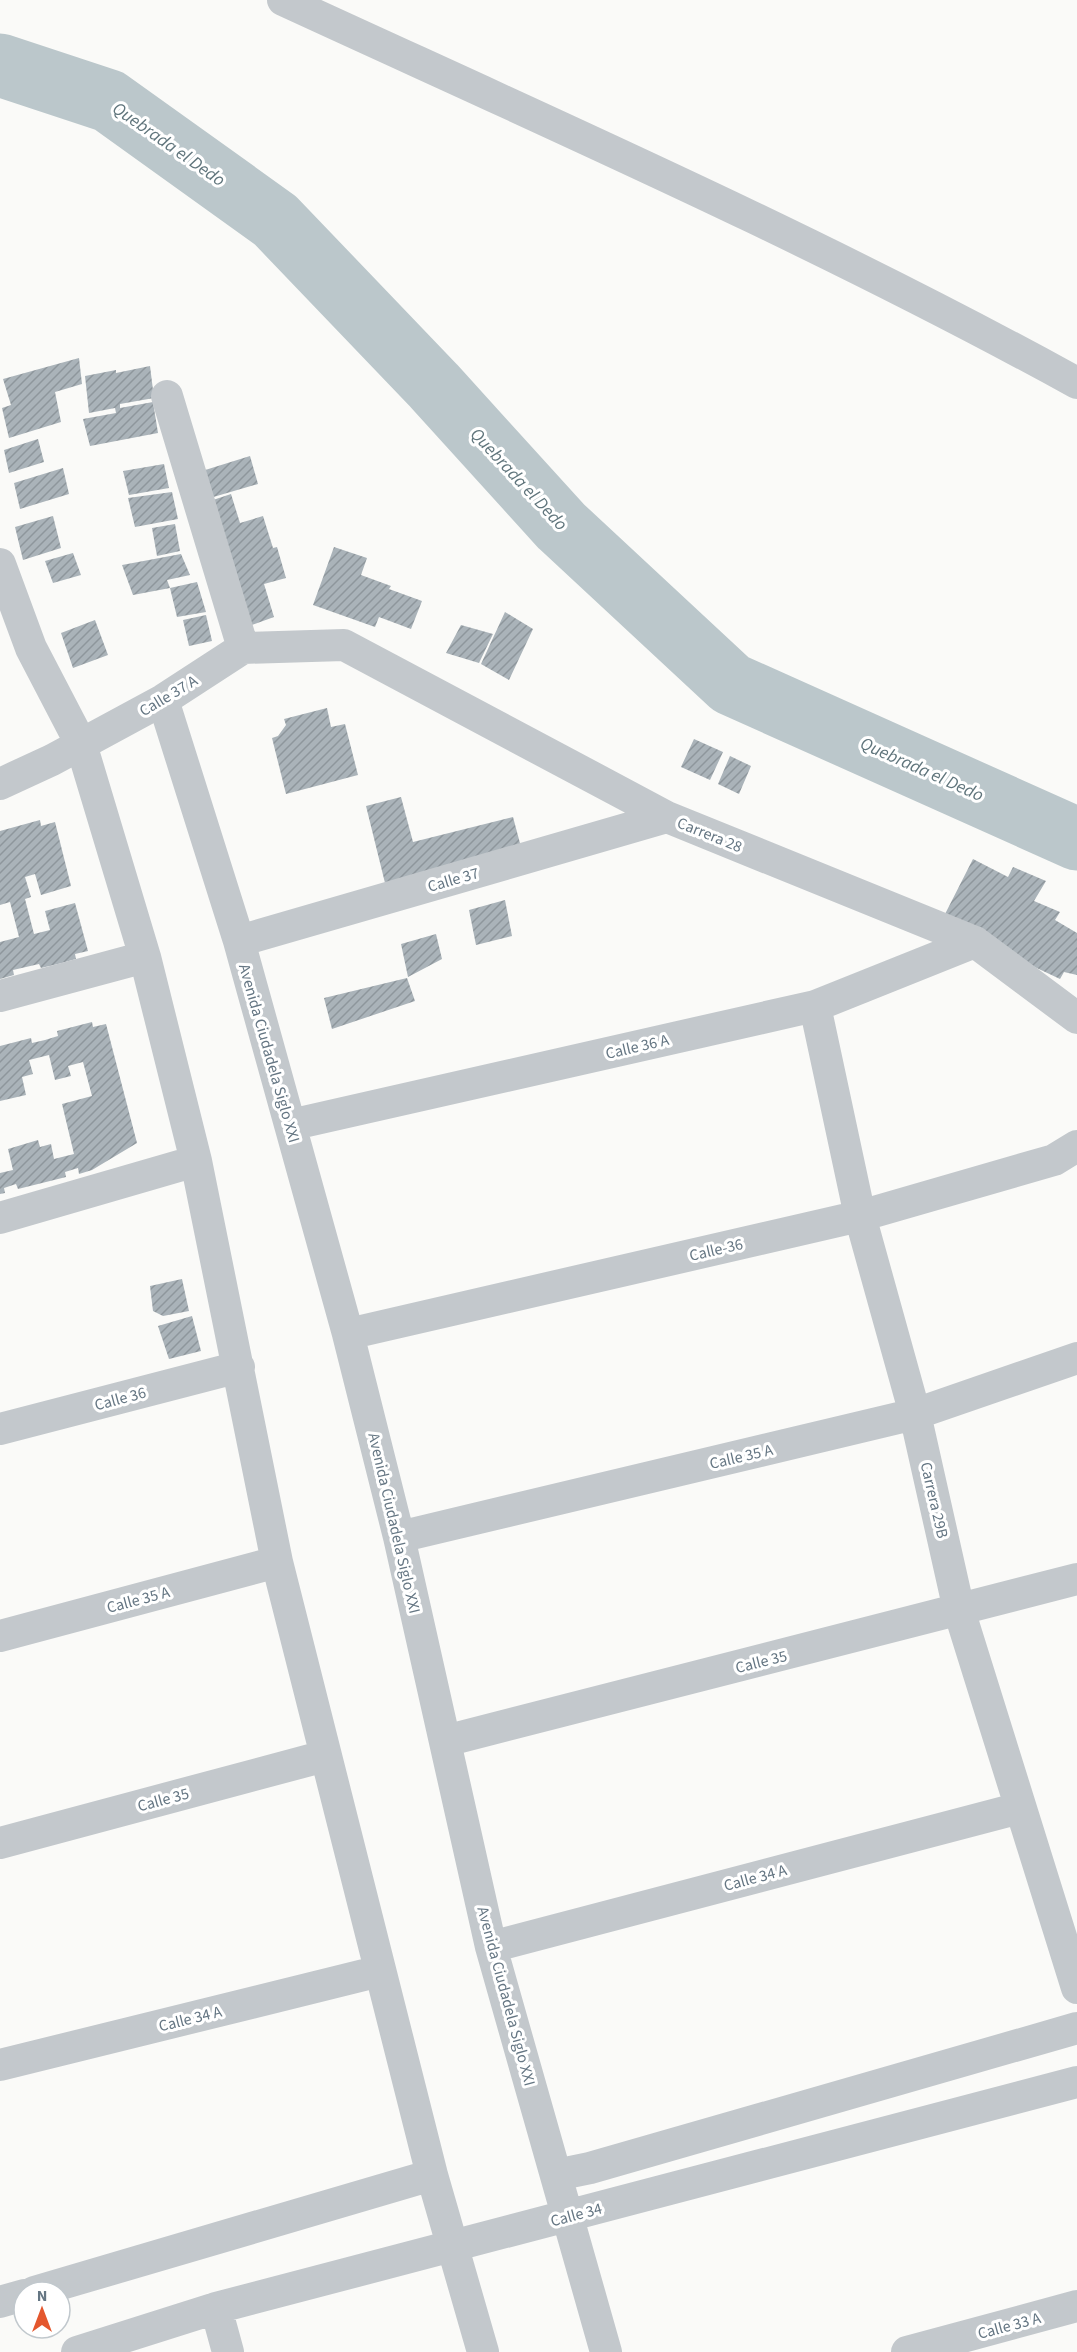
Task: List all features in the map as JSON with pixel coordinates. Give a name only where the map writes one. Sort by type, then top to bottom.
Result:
[{"type":"street","points":[[283,0],[784,231],[976,328],[1077,383]]},
{"type":"street","points":[[167,396],[243,648]]},
{"type":"street","points":[[0,564],[31,648],[81,744],[144,957],[196,1161],[277,1562],[432,2175],[483,2352]]},
{"type":"street","name":"Carrera 28","points":[[243,648],[344,645],[667,817],[975,942],[1077,1018]]},
{"type":"street","name":"Calle 37 A","points":[[0,784],[163,700],[243,648]]},
{"type":"street","name":"Avenida Ciudadela Siglo XXI","points":[[163,700],[239,941],[348,1334],[399,1537],[491,1947],[606,2352]]},
{"type":"street","name":"Calle 37","points":[[239,941],[667,817]]},
{"type":"street","name":"Calle 36 A","points":[[290,1125],[815,1006],[975,942]]},
{"type":"street","points":[[0,996],[144,957]]},
{"type":"street","name":"Carrera 29B","points":[[815,1006],[860,1216],[915,1414],[959,1610],[1077,1988]]},
{"type":"street","name":"Calle-36","points":[[348,1334],[860,1216],[1054,1160],[1077,1146]]},
{"type":"street","points":[[0,1218],[196,1161]]},
{"type":"street","name":"Calle 35 A","points":[[399,1537],[915,1414],[1077,1358]]},
{"type":"street","name":"Calle 36","points":[[0,1430],[239,1367]]},
{"type":"street","name":"Calle 35 A","points":[[0,1636],[277,1562]]},
{"type":"street","name":"Calle 35","points":[[445,1741],[1077,1579]]},
{"type":"street","name":"Calle 35","points":[[0,1843],[326,1756]]},
{"type":"street","name":"Calle 34 A","points":[[491,1947],[1020,1808]]},
{"type":"street","name":"Calle 34 A","points":[[0,2065],[380,1971]]},
{"type":"street","points":[[556,2175],[590,2168],[1077,2028]]},
{"type":"street","name":"Calle 34","points":[[77,2352],[216,2308],[1077,2082]]},
{"type":"street","points":[[72,2281],[432,2175]]},
{"type":"street","name":"Calle 33 A","points":[[907,2352],[1077,2306]]},
{"type":"street","points":[[216,2308],[228,2352]]},
{"type":"building","points":[[79,358],[82,384],[55,392],[61,422],[9,438],[2,408],[11,405],[3,379]]},
{"type":"building","points":[[150,366],[154,398],[120,404],[120,408],[153,402],[158,433],[90,446],[83,419],[116,413],[115,408],[89,413],[85,376]]},
{"type":"building","points":[[38,439],[44,462],[9,473],[4,450]]},
{"type":"building","points":[[250,456],[258,484],[210,498],[202,471]]},
{"type":"building","points":[[164,464],[169,488],[129,495],[123,471]]},
{"type":"building","points":[[63,468],[69,494],[20,509],[14,483]]},
{"type":"building","points":[[172,492],[178,519],[135,527],[128,498]]},
{"type":"building","points":[[231,494],[240,523],[263,516],[273,548],[277,547],[286,578],[264,584],[274,617],[249,626],[210,501]]},
{"type":"building","points":[[53,516],[61,548],[23,560],[15,527]]},
{"type":"building","points":[[175,524],[180,551],[157,556],[152,528]]},
{"type":"building","points":[[334,547],[367,558],[361,575],[391,586],[389,589],[422,601],[411,629],[379,617],[375,627],[313,605]]},
{"type":"building","points":[[73,553],[81,575],[53,583],[45,561]]},
{"type":"building","points":[[181,554],[190,575],[167,580],[170,588],[133,595],[122,565]]},
{"type":"building","points":[[197,582],[206,612],[177,617],[170,588]]},
{"type":"building","points":[[505,612],[533,629],[509,680],[481,664]]},
{"type":"building","points":[[206,615],[212,641],[189,646],[183,620]]},
{"type":"building","points":[[95,620],[108,655],[73,668],[61,633]]},
{"type":"building","points":[[461,625],[493,634],[479,663],[446,653]]},
{"type":"building","points":[[327,708],[331,727],[345,724],[358,775],[286,794],[272,738],[278,736],[286,725],[284,719]]},
{"type":"building","points":[[694,739],[723,752],[710,780],[681,767]]},
{"type":"building","points":[[730,756],[751,766],[739,794],[718,784]]},
{"type":"building","points":[[401,797],[413,842],[513,817],[521,847],[385,883],[366,806]]},
{"type":"building","points":[[40,820],[41,826],[55,822],[71,886],[41,895],[35,874],[25,877],[31,897],[25,899],[34,934],[50,930],[45,911],[75,903],[88,951],[75,954],[76,959],[58,964],[41,968],[39,964],[13,970],[14,975],[0,979],[0,942],[19,937],[10,902],[0,905],[0,831]]},
{"type":"building","points":[[973,859],[1008,877],[1013,867],[1046,881],[1034,901],[1060,912],[1055,920],[1077,933],[1077,975],[1064,972],[1060,979],[942,920]]},
{"type":"building","points":[[505,900],[512,936],[476,945],[469,910]]},
{"type":"building","points":[[436,934],[442,959],[408,977],[401,944]]},
{"type":"building","points":[[407,978],[415,1001],[332,1029],[324,998]]},
{"type":"building","points":[[92,1022],[93,1027],[106,1024],[137,1143],[92,1170],[79,1174],[78,1168],[65,1172],[66,1177],[18,1189],[16,1184],[4,1188],[5,1193],[0,1194],[0,1173],[13,1170],[8,1149],[38,1140],[40,1147],[51,1144],[54,1159],[74,1154],[62,1104],[92,1096],[83,1062],[68,1066],[71,1076],[55,1080],[49,1055],[29,1060],[33,1074],[22,1077],[26,1095],[0,1101],[0,1046],[31,1038],[32,1043],[45,1040],[58,1036],[57,1031]]},
{"type":"building","points":[[182,1279],[189,1311],[163,1316],[153,1311],[150,1286]]},
{"type":"building","points":[[192,1316],[201,1351],[169,1359],[158,1326]]},
{"type":"waterway","name":"Quebrada el Dedo","points":[[0,65],[109,101],[275,220],[434,386],[561,526],[731,684],[1077,839]]}]
